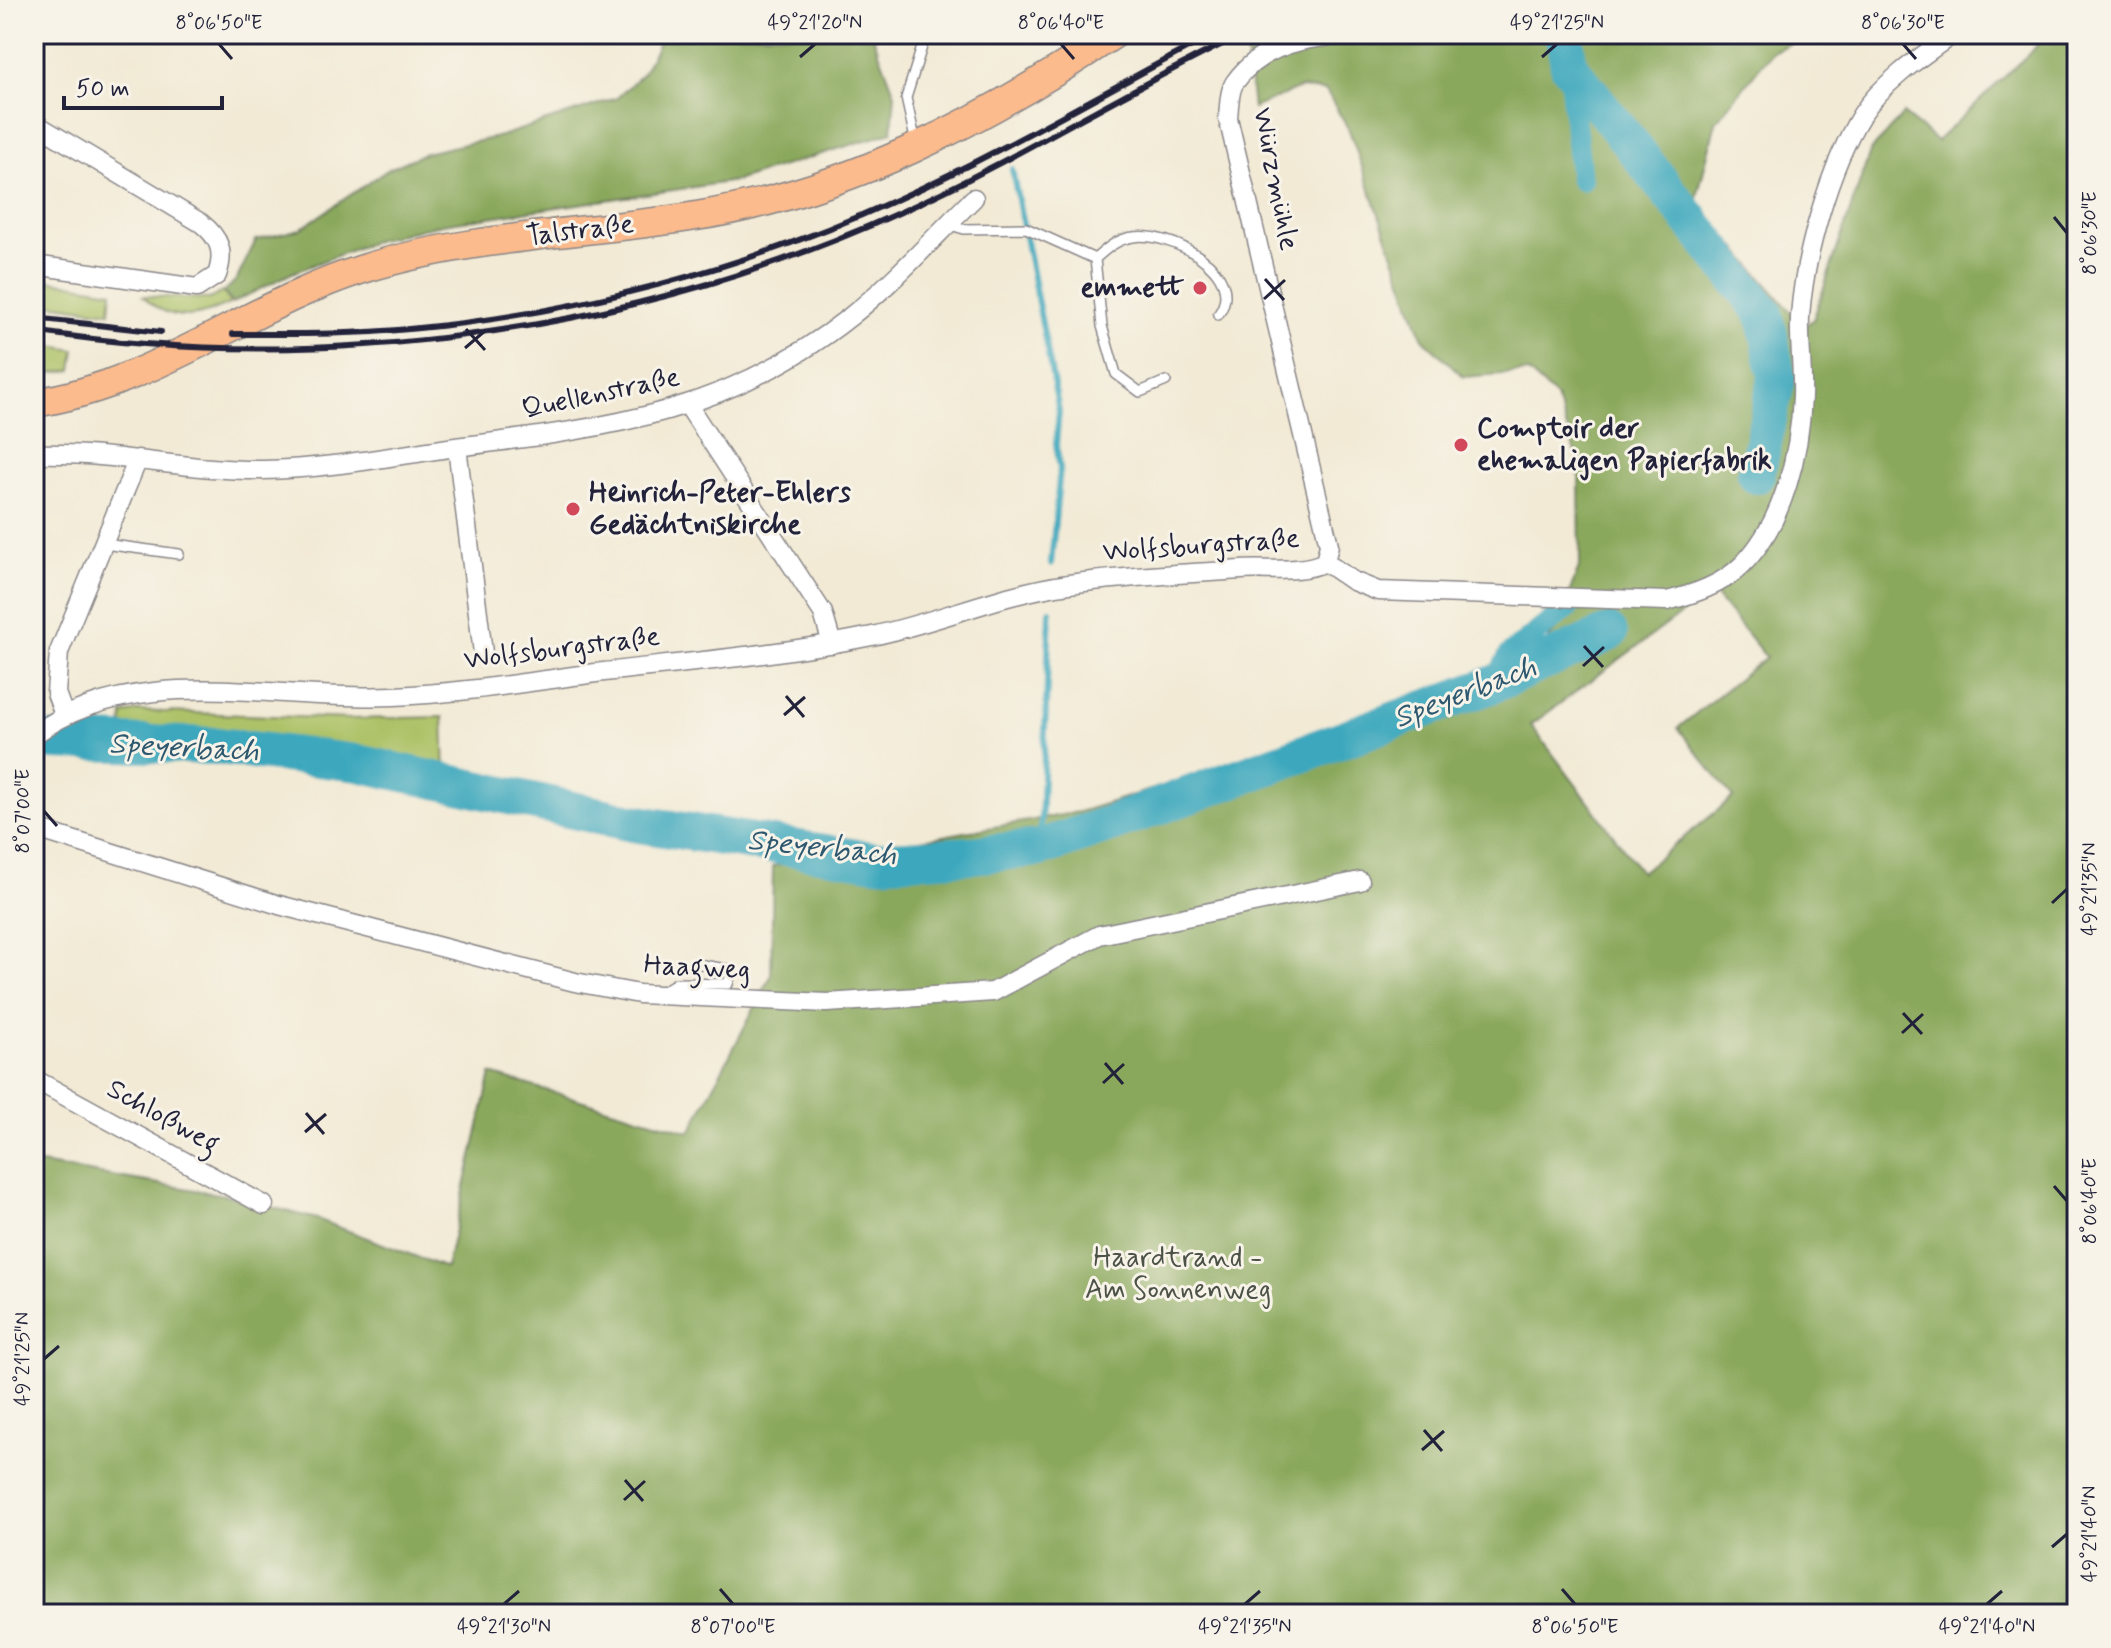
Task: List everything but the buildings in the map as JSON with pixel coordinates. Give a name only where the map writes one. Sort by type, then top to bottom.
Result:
[{"type":"main road","name":"Talstraße","points":[[34,403],[95,389],[154,367],[321,284],[389,262],[466,246],[693,217],[805,191],[917,148],[1021,92],[1114,34]]},
{"type":"street","name":"Würzmühle","points":[[1325,562],[1329,545],[1228,118],[1233,84],[1258,59],[1311,37],[1407,34]]},
{"type":"street","name":"Wolfsburgstraße","points":[[64,715],[133,693],[173,690],[394,696],[832,644],[939,619],[1030,590],[1066,584],[1244,569],[1312,568],[1325,562],[1353,581],[1378,591],[1667,601],[1707,589],[1734,571],[1759,544],[1774,518],[1797,443],[1802,396],[1800,317],[1804,285],[1839,162],[1864,112],[1884,89],[1953,34]]},
{"type":"street","points":[[34,123],[201,223],[215,234],[222,253],[217,275],[197,288],[34,265]]},
{"type":"street","name":"Quellenstraße","points":[[34,454],[76,452],[265,470],[588,430],[689,407],[779,366],[820,339],[854,314],[974,198]]},
{"type":"street","points":[[689,407],[823,613],[832,644]]},
{"type":"street","points":[[457,447],[483,653]]},
{"type":"street","points":[[34,735],[64,715],[56,693],[59,652],[138,459]]},
{"type":"street","name":"Haagweg","points":[[34,828],[265,901],[575,982],[657,995],[827,1003],[993,992],[1099,935],[1360,881]]},
{"type":"street","name":"Schloßweg","points":[[34,1079],[264,1205]]},
{"type":"lane","points":[[917,148],[906,98],[926,34]]},
{"type":"lane","points":[[947,224],[964,229],[1026,228],[1095,259]]},
{"type":"lane","points":[[1095,259],[1111,244],[1131,237],[1150,236],[1180,245],[1203,259],[1215,271],[1226,293],[1225,305],[1218,315]]},
{"type":"lane","points":[[1095,259],[1102,326],[1116,374],[1140,392],[1166,381]]},
{"type":"lane","points":[[104,544],[179,554]]},
{"type":"lane","points":[[657,995],[676,983],[728,984],[732,970],[697,964]]},
{"type":"green space","points":[[656,34],[872,34],[895,94],[892,132],[735,181],[442,224],[375,241],[292,273],[232,303],[224,292],[237,279],[256,240],[300,229],[389,169],[425,153],[501,136],[617,98],[643,73],[658,45]]},
{"type":"green space","name":"Haardtrand - Am Sonnenweg","points":[[1276,34],[1810,34],[1772,52],[1716,122],[1696,201],[1803,326],[1813,320],[1870,152],[1903,114],[1937,141],[2037,46],[2029,34],[2077,34],[2077,1614],[34,1614],[34,1163],[225,1195],[317,1219],[446,1268],[491,1074],[690,1132],[771,976],[773,866],[1079,812],[1519,676],[1555,631],[1580,564],[1579,464],[1556,397],[1528,372],[1464,377],[1423,339],[1349,130],[1326,91],[1300,88],[1253,108],[1246,48]],"holes":[[[1712,591],[1766,657],[1678,728],[1733,798],[1641,872],[1531,725]]]},
{"type":"green space","points":[[34,278],[112,291],[110,312],[34,302]]},
{"type":"green space","points":[[223,292],[231,303],[207,313],[185,316],[164,311],[143,296],[209,299]]},
{"type":"green space","points":[[34,343],[75,350],[72,370],[34,375]]},
{"type":"green space","points":[[139,711],[349,719],[443,717],[445,772],[219,738],[122,739],[123,714]]},
{"type":"waterway","name":"Speyerbach","points":[[1564,34],[1569,66],[1765,314],[1777,378],[1756,475]]},
{"type":"waterway","points":[[1569,66],[1581,180]]},
{"type":"waterway","points":[[1012,169],[1059,411],[1056,444],[1060,468],[1051,564]]},
{"type":"waterway","points":[[1494,684],[1510,654],[1569,607]]},
{"type":"waterway","points":[[1040,848],[1050,611]]},
{"type":"waterway","name":"Speyerbach","points":[[53,741],[219,746],[358,763],[632,823],[876,861],[972,855],[1040,848],[1110,824],[1494,684],[1609,633]]},
{"type":"railway","points":[[233,334],[365,332],[472,322],[597,300],[720,267],[781,247],[898,199],[1018,140],[1214,34]]},
{"type":"railway","points":[[34,331],[143,344],[254,348],[365,345],[477,334],[587,314],[696,288],[801,253],[903,211],[989,169],[1243,34]]},
{"type":"railway","points":[[34,318],[161,332]]},
{"type":"place","name":"emmett","points":[[1200,288]]},
{"type":"place","name":"Comptoir der ehemaligen Papierfabrik","points":[[1461,445]]},
{"type":"place","name":"Heinrich-Peter-Ehlers Gedächtniskirche","points":[[573,509]]}]
